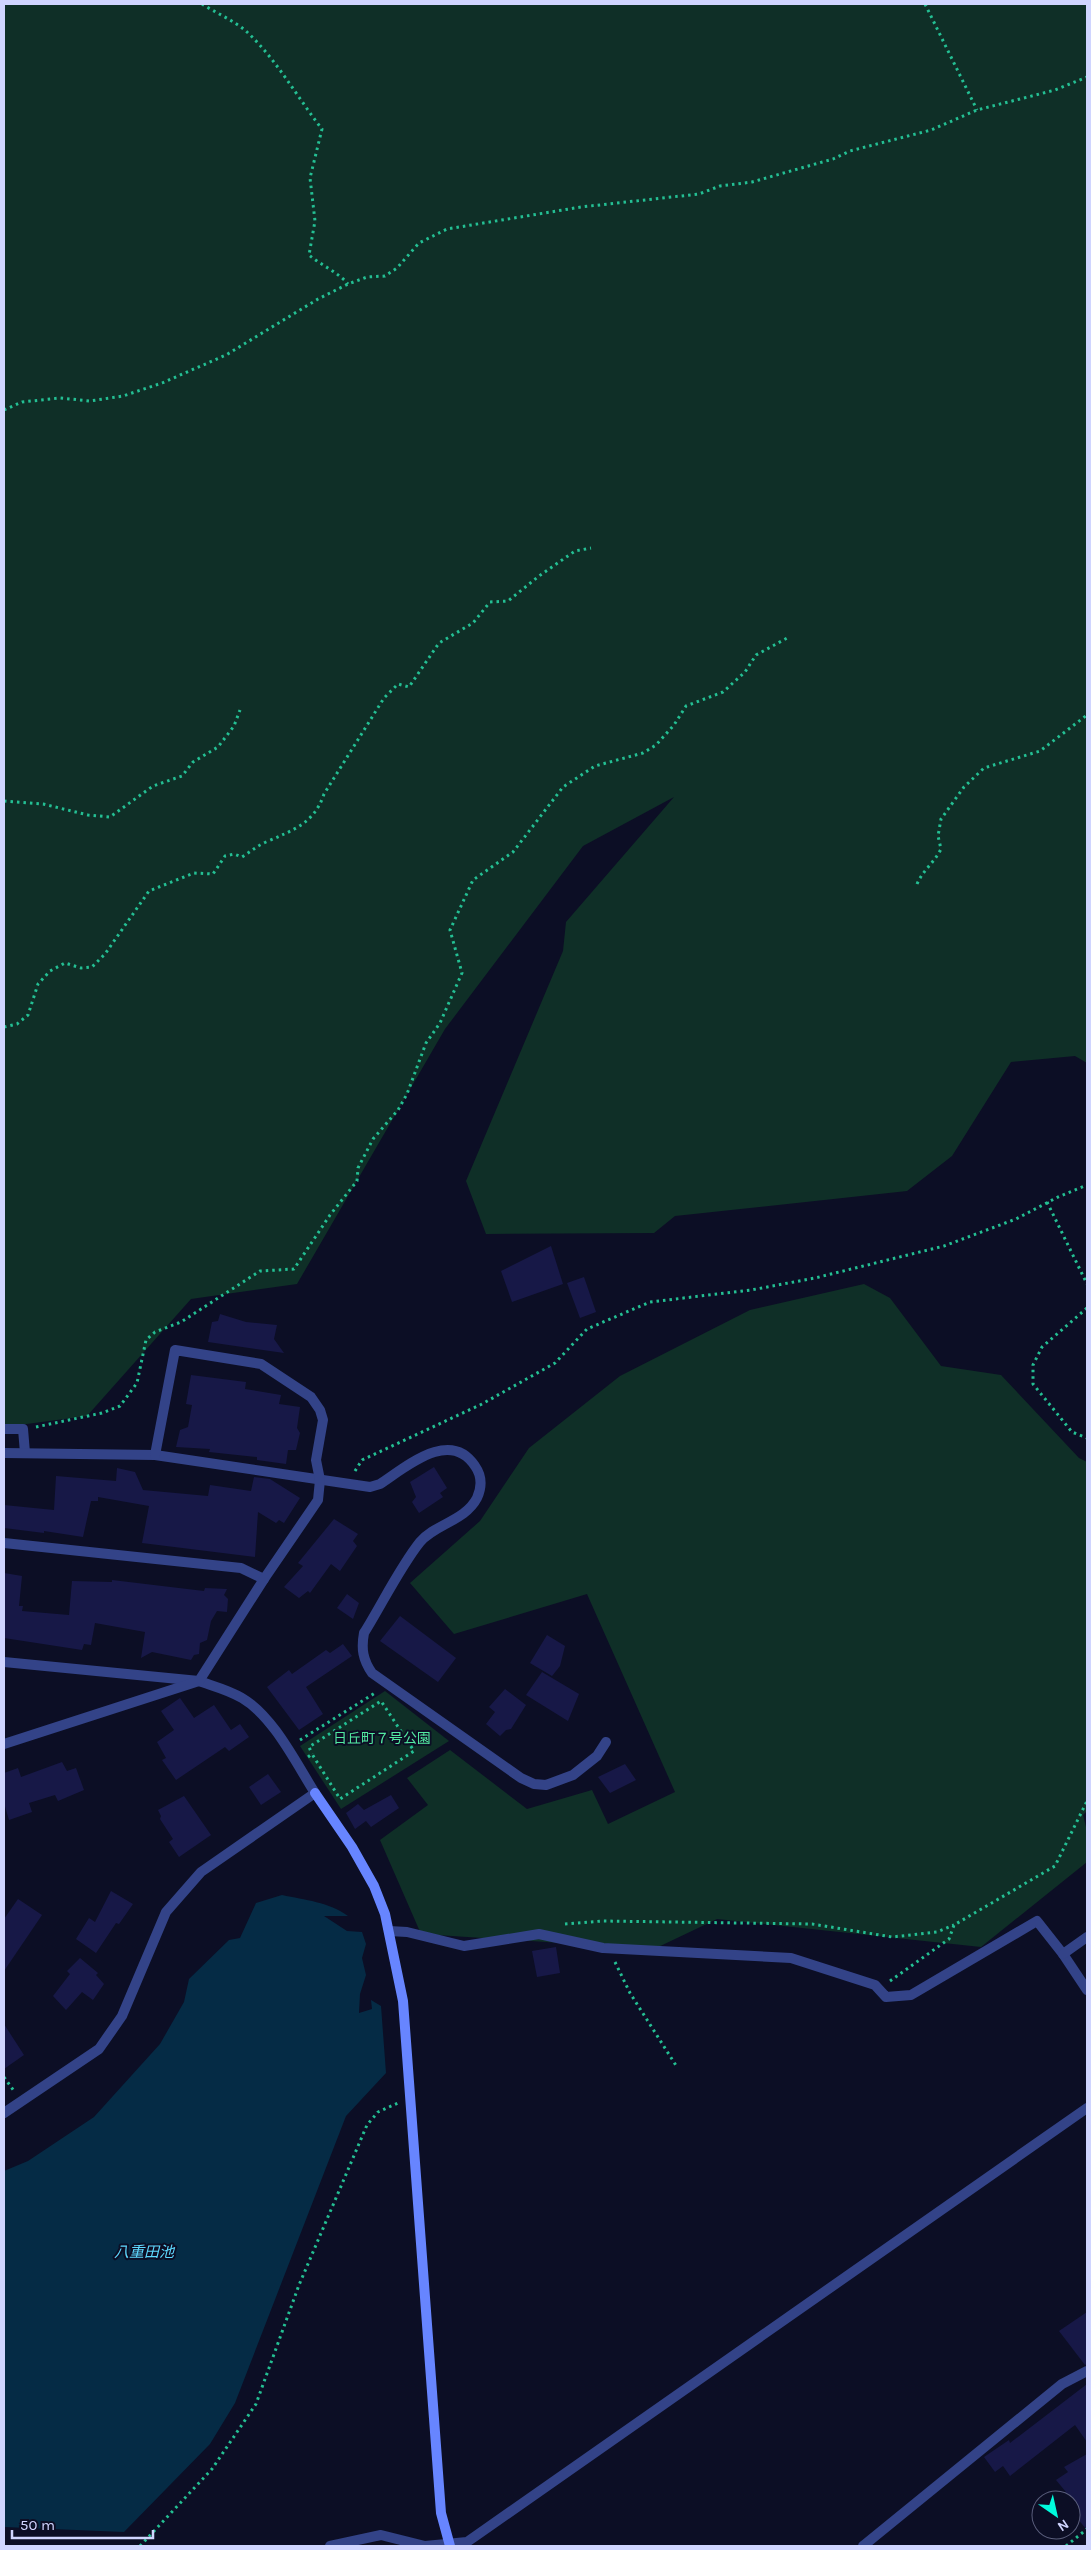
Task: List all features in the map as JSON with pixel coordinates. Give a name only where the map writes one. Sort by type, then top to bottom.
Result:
[{"type":"street","points":[[4,1744],[199,1681],[264,1579],[318,1500],[320,1480],[316,1460],[323,1420],[320,1410],[312,1398],[261,1364],[175,1350],[155,1455]]},
{"type":"street","points":[[4,1429],[23,1429],[25,1453]]},
{"type":"street","points":[[4,1452],[155,1455],[370,1487],[380,1484],[435,1451],[446,1449],[462,1452],[469,1458],[480,1475],[481,1486],[473,1504],[466,1512],[421,1541],[364,1633],[362,1649],[367,1666],[372,1673],[521,1778],[534,1784],[546,1785],[573,1775],[597,1756],[606,1742]]},
{"type":"street","points":[[4,1544],[241,1568],[264,1579]]},
{"type":"street","points":[[4,1662],[199,1681],[242,1698],[253,1706],[287,1748],[365,1868],[385,1914],[403,2001],[441,2513],[450,2545]]},
{"type":"street","points":[[4,2113],[99,2049],[122,2016],[166,1912],[201,1872],[315,1793]]},
{"type":"street","points":[[389,1931],[407,1932],[464,1946],[539,1934],[602,1948],[791,1958],[875,1985],[886,1997],[911,1995],[1037,1921],[1063,1954],[1087,1990]]},
{"type":"street","points":[[1063,1954],[1087,1937]]},
{"type":"street","points":[[330,2546],[380,2535],[425,2546],[467,2542],[1087,2108]]},
{"type":"street","points":[[863,2546],[1062,2384],[1087,2371]]},
{"type":"path","points":[[202,4],[246,31],[289,81],[301,102],[322,129],[310,178],[315,221],[309,255],[328,270],[342,276],[348,284]]},
{"type":"path","points":[[925,4],[977,110]]},
{"type":"path","points":[[4,410],[22,402],[60,398],[90,401],[123,396],[162,383],[226,355],[318,299],[348,284],[367,277],[385,276],[398,268],[419,244],[447,229],[581,207],[699,194],[720,186],[752,182],[833,159],[850,151],[931,130],[977,110],[1055,90],[1087,77]]},
{"type":"path","points":[[4,1027],[18,1024],[28,1015],[38,984],[50,971],[65,963],[81,968],[92,967],[105,954],[149,891],[194,874],[213,874],[225,856],[234,854],[242,857],[264,843],[294,830],[318,811],[324,794],[384,698],[398,684],[409,687],[439,643],[472,623],[490,602],[508,601],[575,551],[591,548]]},
{"type":"path","points":[[23,1429],[102,1413],[120,1406],[137,1383],[146,1340],[155,1332],[181,1322],[260,1271],[294,1269],[330,1215],[357,1180],[358,1168],[373,1139],[398,1110],[407,1094],[426,1042],[440,1023],[462,973],[450,930],[473,880],[513,852],[562,787],[595,766],[643,753],[656,745],[674,725],[686,706],[723,692],[745,672],[756,655],[790,636]]},
{"type":"path","points":[[4,801],[43,804],[88,816],[110,817],[153,786],[182,776],[193,762],[218,747],[234,726],[240,710]]},
{"type":"path","points":[[917,884],[922,872],[935,860],[941,849],[938,836],[941,819],[964,787],[984,768],[1040,751],[1087,715]]},
{"type":"path","points":[[346,1484],[362,1460],[482,1404],[555,1363],[587,1329],[650,1302],[751,1290],[815,1278],[944,1246],[1016,1219],[1048,1202],[1087,1185]]},
{"type":"path","points":[[1048,1202],[1087,1284]]},
{"type":"path","points":[[1087,1308],[1042,1347],[1032,1365],[1033,1384],[1072,1432],[1087,1438]]},
{"type":"path","points":[[287,1748],[388,1684]]},
{"type":"path","points":[[381,1701],[414,1751],[340,1799],[312,1754],[309,1747],[381,1701]]},
{"type":"path","points":[[297,1764],[312,1754]]},
{"type":"path","points":[[564,1924],[611,1921],[812,1924],[892,1937],[937,1932],[954,1925],[1055,1866],[1087,1802]]},
{"type":"path","points":[[875,1985],[890,1981],[950,1939],[954,1925]]},
{"type":"path","points":[[602,1948],[614,1960],[630,1993],[677,2067]]},
{"type":"path","points":[[140,2546],[212,2469],[256,2404],[299,2285],[367,2125],[378,2112],[392,2105],[411,2100]]},
{"type":"path","points":[[1066,2546],[1087,2529]]},
{"type":"green space","points":[[4,4],[1087,4],[1087,1063],[1075,1056],[1011,1062],[952,1156],[907,1191],[675,1216],[654,1233],[486,1234],[466,1181],[563,951],[566,922],[674,797],[583,846],[445,1029],[297,1284],[191,1299],[87,1416],[4,1427]]},
{"type":"green space","points":[[864,1284],[890,1298],[941,1366],[1001,1375],[1079,1458],[1087,1462],[1087,1811],[1083,1815],[1087,1831],[1087,1862],[981,1947],[717,1919],[654,1949],[421,1934],[380,1840],[428,1805],[407,1778],[450,1750],[527,1809],[592,1790],[608,1824],[675,1792],[587,1594],[454,1634],[410,1583],[480,1521],[529,1448],[620,1376],[750,1310]]},
{"type":"green space","name":"日丘町７号公園","points":[[385,1691],[449,1741],[341,1809],[300,1746]]},
{"type":"water","name":"八重田池","points":[[282,1895],[316,1902],[341,1911],[348,1916],[324,1916],[347,1931],[362,1932],[366,1944],[362,1958],[366,1975],[360,1994],[359,2013],[372,2009],[371,2000],[381,2006],[386,2073],[346,2116],[235,2403],[210,2444],[124,2532],[4,2527],[4,2171],[28,2161],[94,2117],[160,2044],[184,2002],[189,1979],[229,1940],[240,1938],[256,1903]]},
{"type":"building","points":[[551,1246],[563,1284],[512,1302],[501,1271]]},
{"type":"building","points":[[584,1277],[596,1312],[580,1318],[567,1283]]},
{"type":"building","points":[[220,1314],[246,1322],[277,1325],[274,1339],[284,1353],[208,1342],[212,1322],[218,1321]]},
{"type":"building","points":[[191,1375],[246,1382],[245,1389],[281,1395],[279,1404],[300,1407],[297,1428],[300,1433],[296,1450],[288,1450],[286,1464],[257,1460],[257,1457],[209,1452],[210,1449],[176,1447],[180,1430],[188,1427],[192,1405],[186,1404]]},
{"type":"building","points":[[434,1467],[447,1488],[440,1493],[443,1497],[419,1513],[412,1502],[416,1497],[410,1482]]},
{"type":"building","points":[[117,1468],[135,1472],[143,1490],[208,1496],[210,1485],[251,1491],[254,1477],[270,1479],[300,1498],[284,1523],[279,1520],[276,1523],[258,1512],[255,1557],[142,1543],[149,1506],[98,1497],[98,1501],[91,1501],[83,1537],[44,1531],[44,1533],[4,1528],[4,1505],[54,1510],[56,1476],[116,1481]]},
{"type":"building","points":[[334,1519],[358,1534],[353,1541],[357,1546],[340,1571],[331,1564],[310,1593],[308,1591],[299,1598],[284,1587],[303,1566],[298,1563]]},
{"type":"building","points":[[4,1573],[22,1576],[19,1606],[23,1606],[22,1611],[69,1615],[72,1581],[112,1582],[112,1580],[204,1591],[205,1588],[227,1589],[224,1595],[228,1599],[227,1612],[217,1611],[211,1621],[207,1640],[200,1643],[199,1654],[194,1655],[191,1660],[152,1652],[141,1658],[145,1632],[95,1623],[91,1645],[84,1644],[82,1650],[4,1638]]},
{"type":"building","points":[[347,1594],[359,1603],[353,1619],[337,1608]]},
{"type":"building","points":[[400,1616],[456,1658],[438,1682],[380,1641]]},
{"type":"building","points":[[547,1635],[565,1646],[560,1666],[552,1676],[530,1663]]},
{"type":"building","points":[[343,1644],[352,1656],[306,1687],[323,1714],[299,1730],[267,1687],[289,1670],[292,1674],[326,1650],[330,1653]]},
{"type":"building","points":[[542,1672],[579,1694],[568,1721],[526,1695]]},
{"type":"building","points":[[505,1689],[526,1705],[511,1729],[506,1730],[500,1736],[486,1724],[495,1712],[489,1707]]},
{"type":"building","points":[[180,1698],[194,1718],[214,1705],[231,1730],[240,1724],[249,1737],[229,1751],[225,1747],[176,1780],[162,1760],[166,1758],[157,1742],[174,1730],[161,1711]]},
{"type":"building","points":[[62,1762],[67,1771],[76,1768],[84,1790],[58,1801],[55,1795],[29,1803],[32,1812],[9,1820],[4,1803],[4,1773],[18,1768],[21,1777]]},
{"type":"building","points":[[625,1764],[636,1780],[610,1793],[598,1777]]},
{"type":"building","points":[[268,1774],[281,1792],[261,1805],[249,1787]]},
{"type":"building","points":[[391,1795],[399,1808],[371,1827],[366,1821],[355,1829],[346,1813],[358,1804],[364,1810]]},
{"type":"building","points":[[184,1796],[211,1835],[179,1857],[169,1842],[173,1839],[160,1819],[161,1816],[158,1810]]},
{"type":"building","points":[[111,1891],[133,1904],[119,1924],[116,1923],[96,1953],[76,1939],[89,1918],[95,1922]]},
{"type":"building","points":[[18,1899],[42,1915],[4,1971],[4,1919]]},
{"type":"building","points":[[556,1947],[560,1973],[537,1977],[532,1951]]},
{"type":"building","points":[[80,1958],[98,1973],[96,1975],[104,1984],[93,2000],[82,1992],[66,2010],[53,1996],[70,1974],[67,1971]]},
{"type":"building","points":[[4,2024],[24,2055],[4,2069]]},
{"type":"building","points":[[1087,2312],[1087,2364],[1085,2365],[1059,2331]]},
{"type":"building","points":[[1087,2384],[1087,2442],[1075,2425],[1010,2476],[1003,2466],[995,2472],[984,2457],[1009,2440],[1010,2443]]},
{"type":"building","points":[[1087,2454],[1087,2530],[1081,2523],[1081,2490],[1064,2490],[1056,2480],[1068,2472],[1064,2467]]}]
